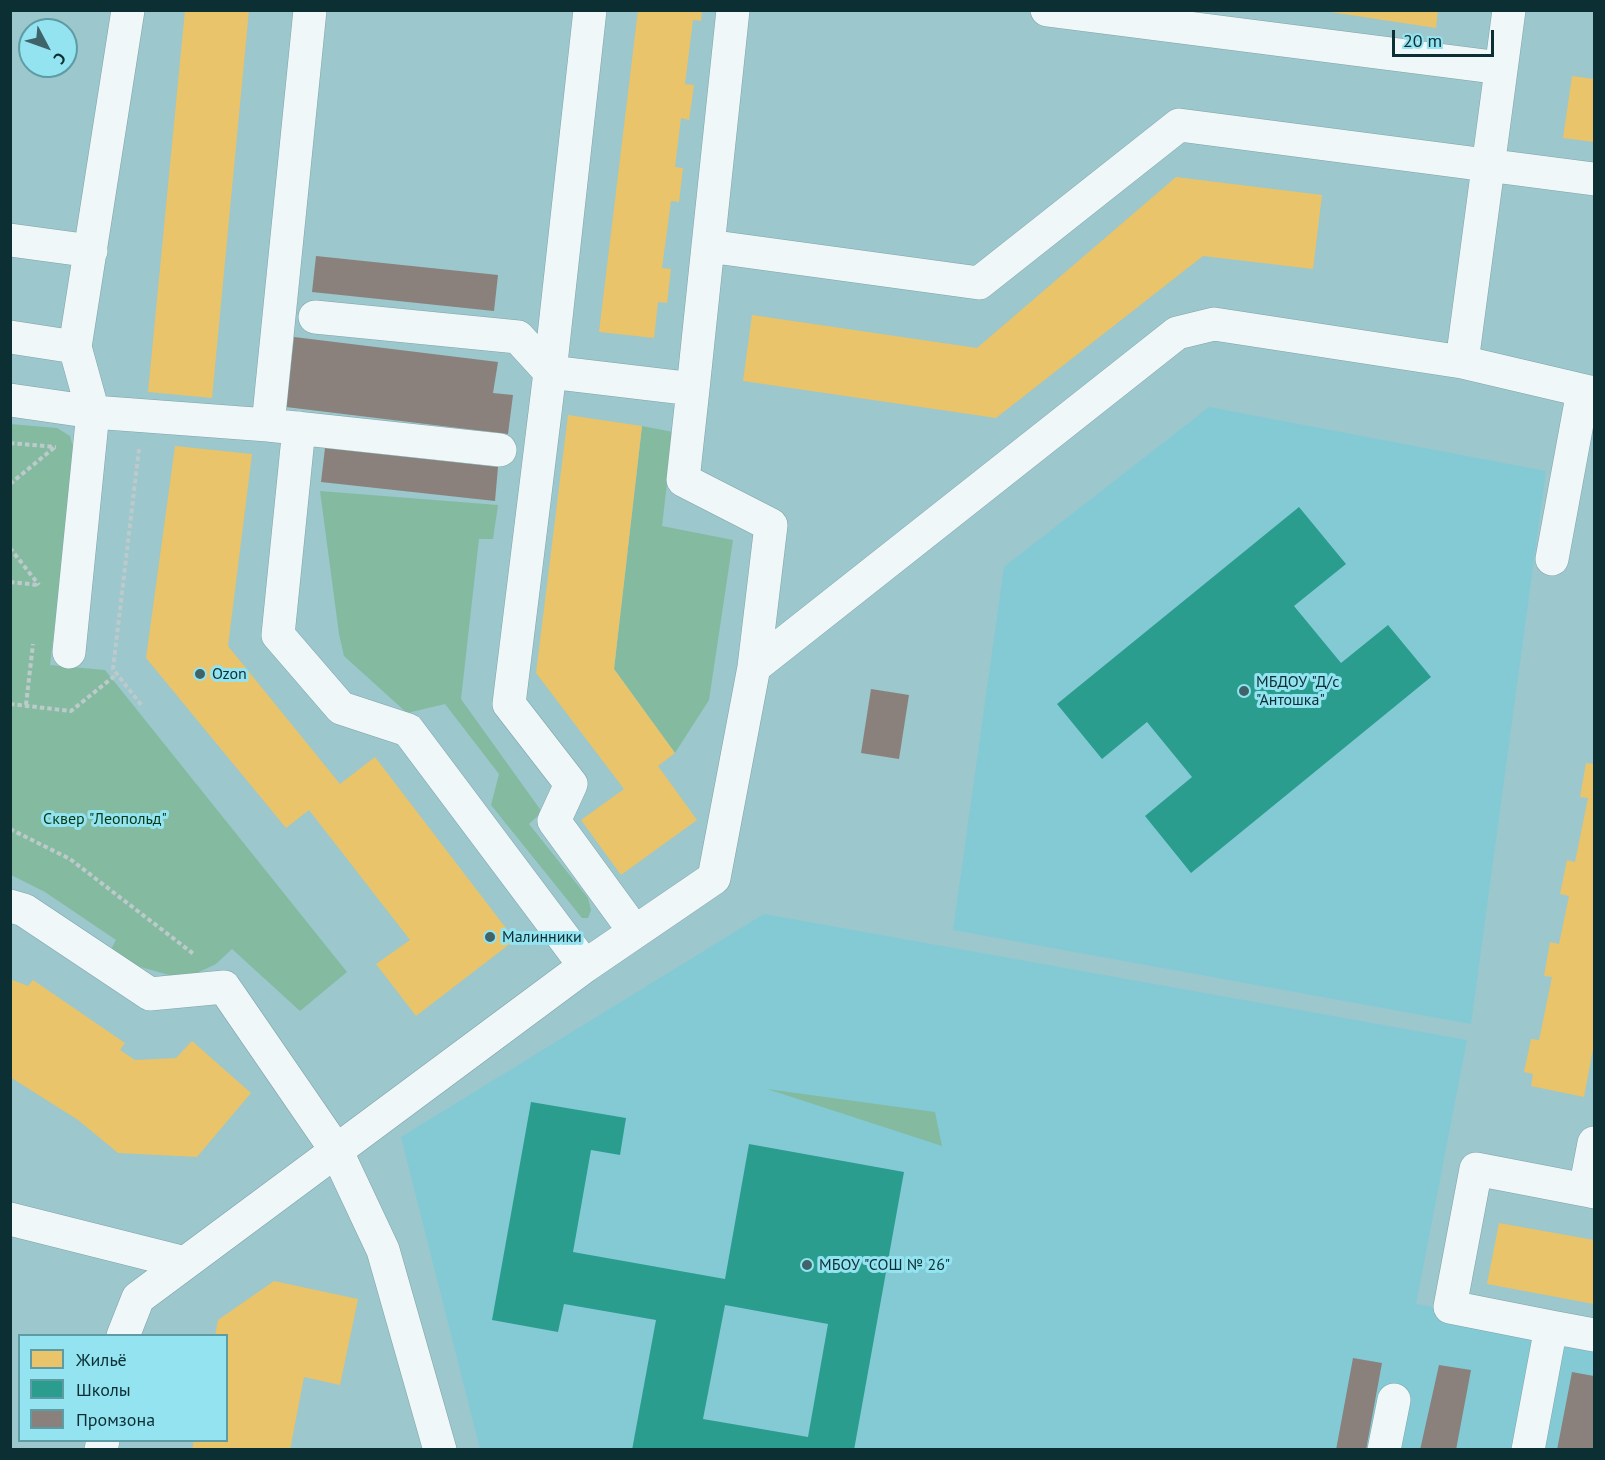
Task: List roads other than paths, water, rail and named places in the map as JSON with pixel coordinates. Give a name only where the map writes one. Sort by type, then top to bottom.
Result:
[{"type":"street","points":[[69,652],[93,412],[75,347],[128,10]]},
{"type":"street","points":[[310,10],[284,426],[278,635],[341,708],[408,730],[585,966]]},
{"type":"street","points":[[590,10],[550,372],[509,704],[571,784],[554,821],[635,932]]},
{"type":"street","points":[[123,1334],[138,1298],[585,966],[714,878],[753,668],[771,525],[683,480],[733,10]]},
{"type":"street","points":[[1047,10],[1501,68]]},
{"type":"street","points":[[1462,362],[1509,10]]},
{"type":"street","points":[[708,246],[979,283],[1179,125],[1594,179]]},
{"type":"street","points":[[10,240],[91,251]]},
{"type":"street","points":[[315,317],[518,337],[550,372],[693,389]]},
{"type":"street","points":[[753,668],[1177,333],[1215,324],[1462,362],[1589,392],[1552,559]]},
{"type":"street","points":[[10,337],[75,347]]},
{"type":"street","points":[[10,400],[93,412],[284,426],[500,450]]},
{"type":"street","points":[[10,906],[24,910],[150,994],[224,987],[336,1150],[383,1250],[440,1449]]},
{"type":"street","points":[[1594,1143],[1590,1191],[1476,1169],[1450,1307],[1594,1335]]},
{"type":"street","points":[[10,1219],[185,1263]]},
{"type":"street","points":[[1528,1449],[1551,1327]]},
{"type":"street","points":[[1384,1449],[1394,1400]]},
{"type":"place","name":"Ozon","points":[[200,674]]},
{"type":"place","name":"МБДОУ \"Д/с \"Антошка\"","points":[[1244,691]]},
{"type":"place","name":"Малинники","points":[[490,937]]},
{"type":"place","name":"МБОУ \"СОШ № 26\"","points":[[807,1265]]},
{"type":"park label","name":"Сквер \"Леопольд\"","points":[[105,819]]}]
